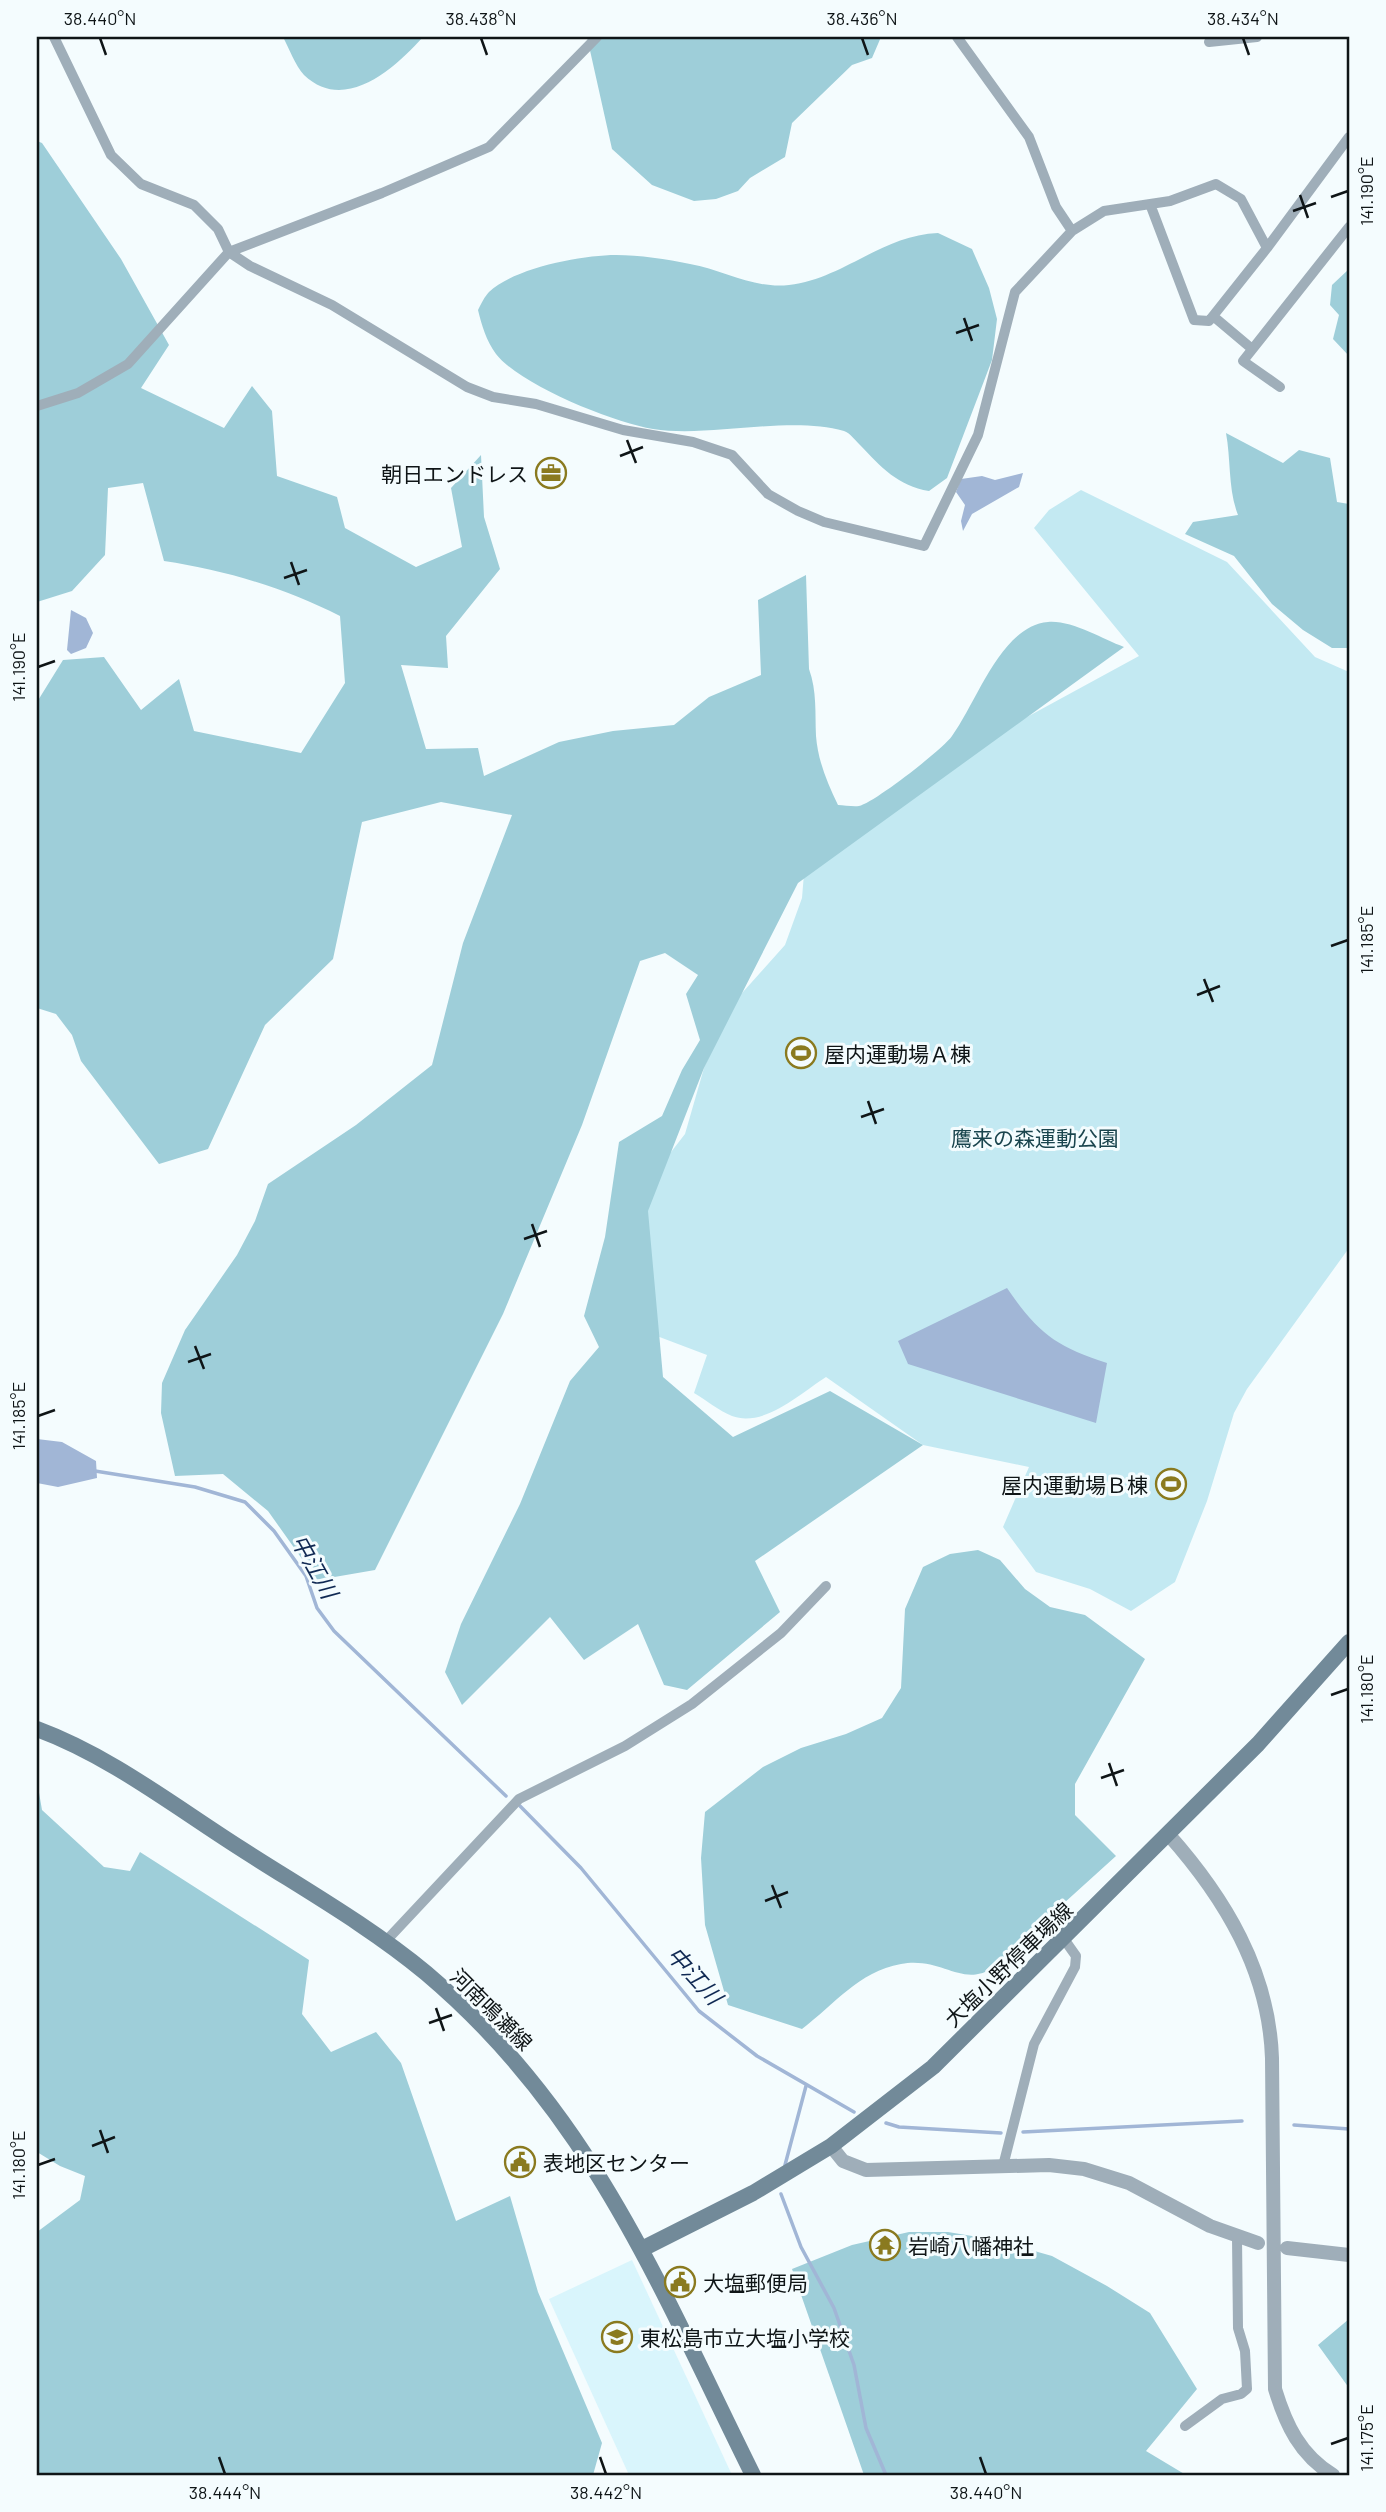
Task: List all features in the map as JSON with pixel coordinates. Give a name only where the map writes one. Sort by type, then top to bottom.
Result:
[{"type":"main road","name":"大塩小野停車場線","points":[[642,2249],[753,2193],[831,2146],[933,2067],[1267,1735],[1349,1642]]},
{"type":"main road","name":"河南鳴瀬線","points":[[37,1730],[91,1752],[385,1942],[425,1973],[519,2063],[567,2125],[642,2249],[753,2475]]},
{"type":"street","points":[[54,37],[111,155],[141,184],[194,205],[218,229],[229,251],[268,276],[332,305],[476,390],[493,397],[536,404],[623,430],[693,442],[732,455],[768,494],[798,511],[824,522],[924,545],[978,435],[1015,292],[1072,232],[1104,211],[1170,201],[1216,184],[1241,198],[1267,248]]},
{"type":"street","points":[[37,406],[78,393],[128,364],[229,251],[383,193],[489,147],[597,37]]},
{"type":"street","points":[[957,37],[1030,137],[1051,196],[1072,232]]},
{"type":"street","points":[[1209,42],[1257,37]]},
{"type":"street","points":[[1150,204],[1194,320],[1209,321],[1349,137]]},
{"type":"street","points":[[1280,387],[1243,361],[1349,227]]},
{"type":"street","points":[[1213,316],[1251,348]]},
{"type":"street","points":[[385,1942],[519,1798],[614,1751],[692,1704],[781,1633],[826,1586]]},
{"type":"street","points":[[1168,1834],[1186,1854],[1241,1936],[1264,1996],[1271,2026],[1272,2058],[1275,2389],[1293,2435],[1306,2453],[1333,2475]]},
{"type":"street","points":[[1003,2166],[1034,2043],[1075,1967],[1076,1956],[1063,1939]]},
{"type":"street","points":[[831,2146],[843,2161],[866,2170],[1049,2165],[1107,2175],[1237,2237],[1258,2243]]},
{"type":"street","points":[[1185,2427],[1222,2399],[1241,2394],[1247,2389],[1245,2351],[1238,2328],[1237,2237]]},
{"type":"street","points":[[1287,2248],[1349,2255]]},
{"type":"shaded area","points":[[283,37],[423,37],[384,73],[352,88],[336,90],[320,86],[304,75]]},
{"type":"shaded area","points":[[587,37],[881,37],[872,58],[852,65],[792,123],[785,157],[750,178],[738,191],[716,199],[694,201],[652,185],[612,149]]},
{"type":"shaded area","points":[[37,141],[42,143],[121,259],[169,345],[141,388],[224,428],[252,386],[272,411],[277,476],[337,497],[345,528],[416,567],[462,547],[451,488],[481,455],[484,517],[500,569],[446,636],[448,668],[401,665],[426,749],[478,748],[484,776],[559,742],[613,731],[674,725],[709,697],[761,675],[758,600],[806,575],[809,669],[814,694],[817,745],[838,805],[859,806],[867,803],[908,775],[946,743],[1004,651],[1031,627],[1048,622],[1067,624],[1124,647],[798,883],[704,1068],[648,1211],[663,1377],[733,1437],[830,1391],[923,1445],[755,1561],[780,1612],[687,1690],[664,1685],[638,1624],[584,1660],[550,1617],[462,1705],[445,1672],[461,1624],[520,1504],[570,1381],[599,1347],[584,1316],[605,1237],[619,1142],[662,1116],[682,1070],[700,1040],[686,994],[698,975],[665,953],[640,961],[582,1125],[503,1314],[375,1570],[317,1580],[268,1511],[223,1474],[175,1476],[161,1413],[162,1383],[185,1330],[237,1255],[255,1221],[268,1184],[356,1125],[432,1065],[463,943],[512,815],[441,802],[362,822],[333,959],[265,1025],[208,1149],[159,1164],[81,1061],[72,1035],[56,1014],[37,1008],[37,702],[63,660],[104,657],[141,710],[179,679],[194,731],[301,753],[345,683],[340,616],[254,581],[210,569],[164,561],[143,483],[108,488],[105,555],[72,591],[37,602]]},
{"type":"shaded area","points":[[938,233],[972,249],[989,288],[997,319],[992,360],[947,478],[929,491],[899,480],[844,431],[799,425],[675,431],[636,425],[593,411],[546,390],[508,366],[490,343],[478,310],[488,294],[500,284],[531,270],[567,260],[625,255],[672,260],[763,284],[789,285],[827,275],[899,241]]},
{"type":"shaded area","points":[[1349,269],[1349,356],[1333,339],[1339,315],[1330,305],[1332,285]]},
{"type":"shaded area","points":[[1226,433],[1283,463],[1299,450],[1330,458],[1337,502],[1349,504],[1349,648],[1332,648],[1303,630],[1272,604],[1234,556],[1185,534],[1193,522],[1238,515]]},
{"type":"shaded area","points":[[1023,473],[1019,487],[972,514],[963,531],[961,521],[965,505],[956,492],[961,479],[982,476],[995,480]]},
{"type":"shaded area","points":[[71,610],[86,618],[93,633],[86,648],[71,654],[67,650]]},
{"type":"shaded area","points":[[1007,1288],[1028,1316],[1049,1336],[1074,1351],[1107,1363],[1096,1423],[908,1364],[898,1341]]},
{"type":"shaded area","points":[[37,1439],[62,1442],[96,1461],[97,1478],[58,1487],[37,1483]]},
{"type":"shaded area","points":[[978,1550],[1000,1560],[1025,1589],[1050,1607],[1085,1615],[1145,1659],[1075,1784],[1075,1815],[1116,1856],[996,1966],[983,1973],[970,1975],[918,1963],[886,1968],[859,1981],[802,2029],[728,2005],[705,1925],[701,1858],[705,1812],[763,1767],[801,1748],[846,1734],[882,1718],[901,1688],[905,1609],[923,1567],[950,1554]]},
{"type":"shaded area","points":[[37,1781],[42,1810],[104,1867],[130,1871],[140,1852],[309,1960],[302,2014],[331,2052],[376,2032],[401,2063],[456,2221],[510,2196],[538,2292],[602,2443],[593,2475],[37,2475],[37,2232],[80,2200],[85,2176],[60,2166],[37,2152]]},
{"type":"shaded area","points":[[909,2232],[948,2232],[996,2240],[1052,2256],[1150,2313],[1197,2389],[1146,2451],[1186,2475],[864,2475],[792,2269],[852,2245]]},
{"type":"shaded area","name":"東松島市立大塩小学校","points":[[632,2260],[732,2475],[629,2475],[549,2299]]},
{"type":"shaded area","points":[[1349,2319],[1349,2388],[1318,2345]]},
{"type":"green space","name":"鷹来の森運動公園","points":[[1081,490],[1227,562],[1315,657],[1349,672],[1349,1248],[1247,1389],[1234,1413],[1207,1501],[1175,1582],[1131,1611],[1090,1589],[1036,1572],[1003,1527],[1029,1467],[923,1445],[826,1377],[794,1400],[769,1413],[757,1417],[732,1416],[694,1393],[707,1355],[641,1330],[648,1210],[661,1165],[685,1134],[704,1068],[734,1002],[785,945],[802,898],[807,837],[1139,656],[1034,528],[1049,510]]},
{"type":"waterway","name":"中江川","points":[[95,1471],[195,1487],[245,1502],[274,1531],[306,1576],[317,1608],[334,1631],[506,1796]]},
{"type":"waterway","name":"中江川","points":[[520,1806],[581,1868],[699,2011],[757,2056],[854,2112]]},
{"type":"waterway","points":[[785,2165],[806,2086]]},
{"type":"waterway","points":[[1023,2132],[1242,2121]]},
{"type":"waterway","points":[[886,2123],[899,2127],[1001,2133]]},
{"type":"waterway","points":[[1294,2125],[1349,2129]]},
{"type":"waterway","points":[[781,2194],[801,2247],[834,2308],[854,2365],[866,2428],[886,2475]]},
{"type":"place","name":"朝日エンドレス","points":[[551,473]]},
{"type":"place","name":"屋内運動場Ａ棟","points":[[801,1053]]},
{"type":"place","name":"屋内運動場Ｂ棟","points":[[1171,1484]]},
{"type":"place","name":"表地区センター","points":[[520,2162]]},
{"type":"place","name":"岩崎八幡神社","points":[[885,2245]]},
{"type":"place","name":"大塩郵便局","points":[[680,2282]]},
{"type":"place","name":"東松島市立大塩小学校","points":[[617,2337]]}]
